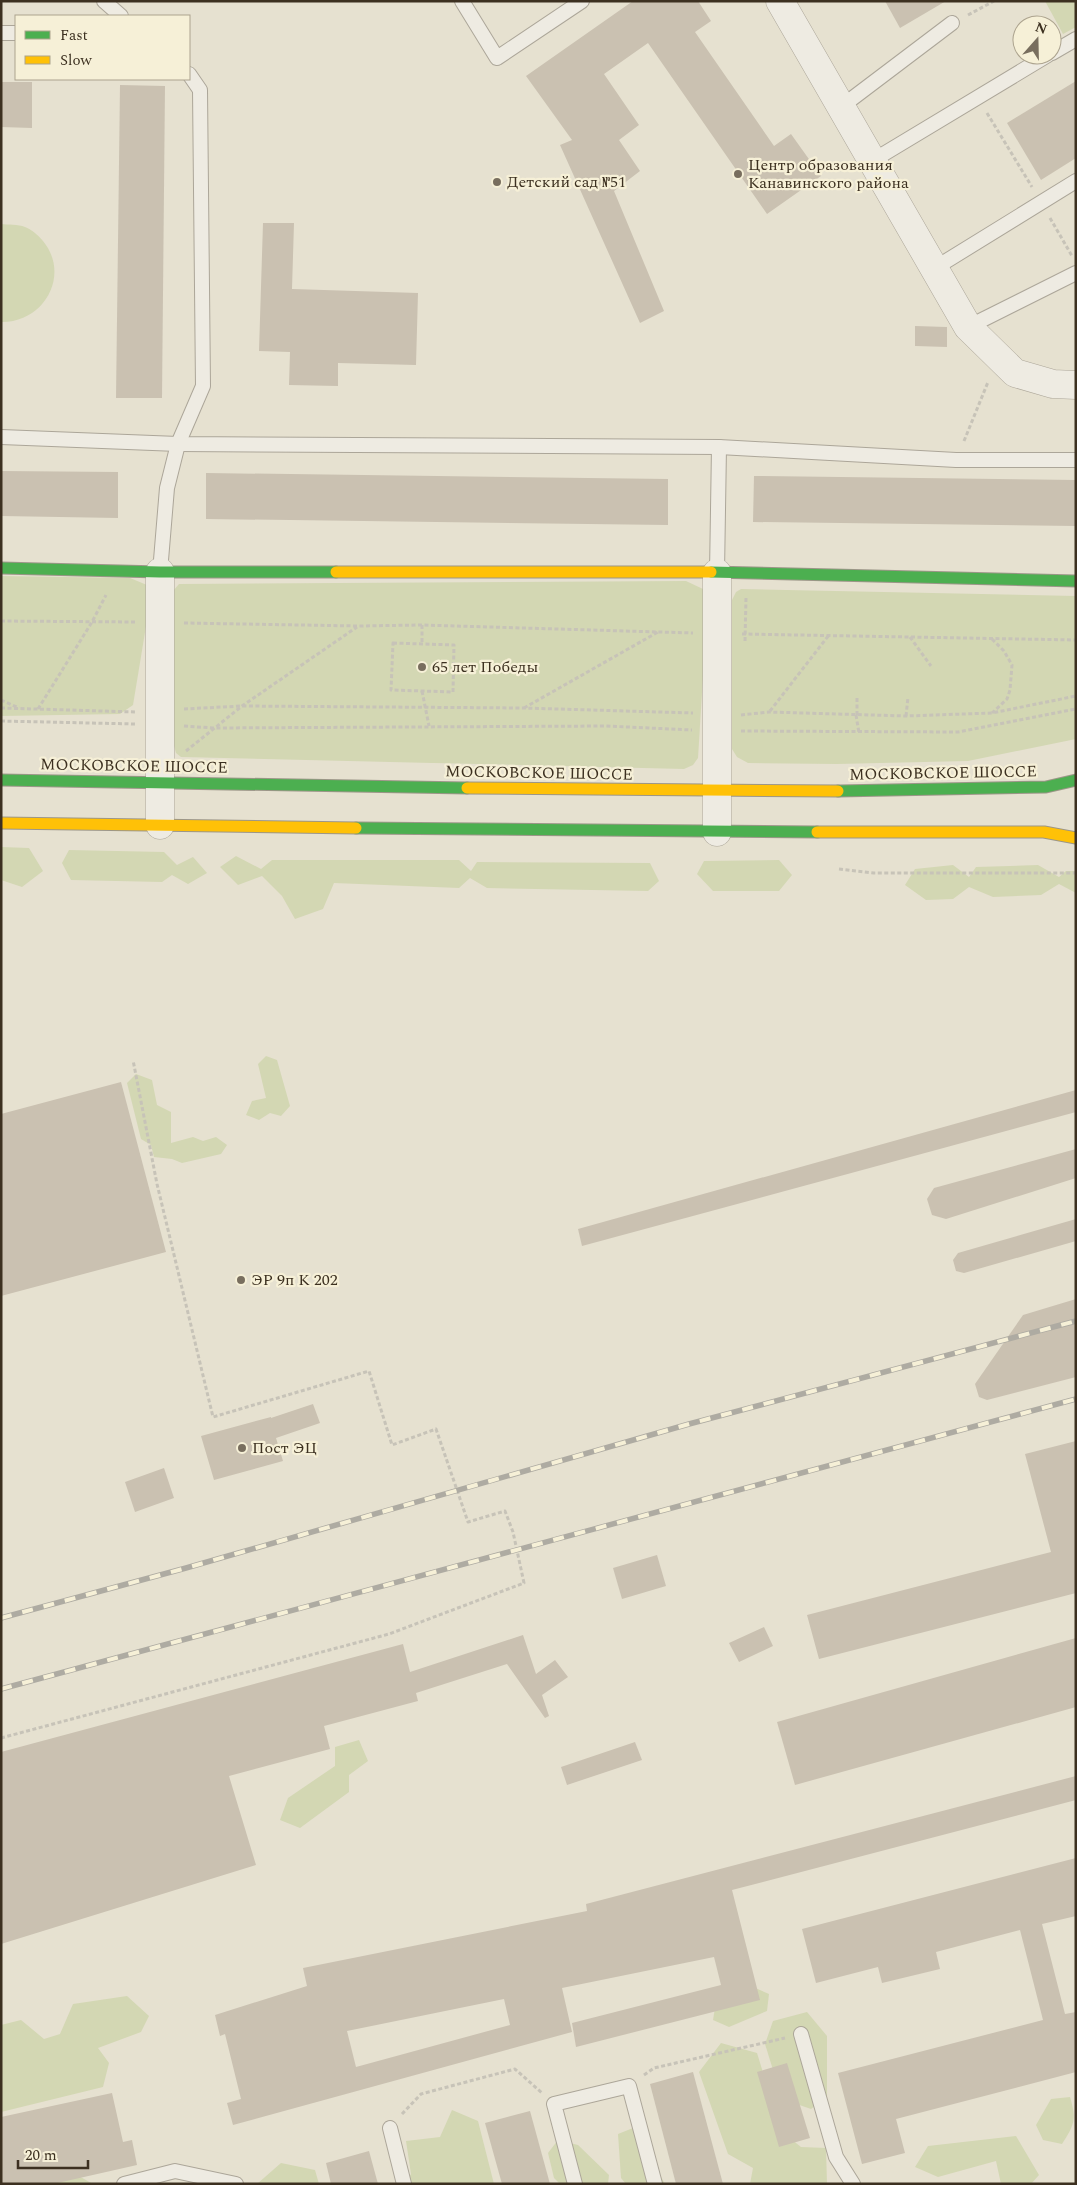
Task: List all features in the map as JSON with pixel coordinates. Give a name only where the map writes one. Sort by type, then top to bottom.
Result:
[{"type":"main road","points":[[1,568],[160,572],[747,573],[1076,581]]},
{"type":"main road","name":"МОСКОВСКОЕ ШОССЕ","points":[[1,780],[160,784],[716,791],[908,791],[1046,787],[1076,780]]},
{"type":"main road","points":[[1046,787],[1076,786]]},
{"type":"main road","points":[[1,823],[717,832],[1044,832],[1076,828]]},
{"type":"main road","points":[[1044,832],[1076,838]]},
{"type":"street","points":[[780,1],[968,327],[1015,373],[1053,384],[1076,385]]},
{"type":"street","points":[[160,572],[160,825]]},
{"type":"street","points":[[717,573],[717,633],[724,720],[716,791],[717,832]]},
{"type":"lane","points":[[104,1],[120,15]]},
{"type":"lane","points":[[462,1],[497,58],[582,1]]},
{"type":"lane","points":[[841,107],[952,23]]},
{"type":"lane","points":[[1,33],[15,33]]},
{"type":"lane","points":[[1062,47],[1076,39]]},
{"type":"lane","points":[[872,161],[1031,65]]},
{"type":"lane","points":[[160,572],[166,488],[178,444],[203,386],[200,90],[190,75]]},
{"type":"lane","points":[[934,268],[1076,181]]},
{"type":"lane","points":[[968,327],[1076,273]]},
{"type":"lane","points":[[1,437],[178,444],[719,447],[956,460],[1076,460]]},
{"type":"lane","points":[[717,573],[719,447]]},
{"type":"lane","points":[[802,2034],[836,2157],[853,2184]]},
{"type":"lane","points":[[575,2184],[554,2104],[630,2086],[656,2184]]},
{"type":"lane","points":[[390,2128],[404,2184]]},
{"type":"lane","points":[[124,2184],[175,2171],[236,2184]]},
{"type":"path","points":[[952,23],[994,1]]},
{"type":"path","points":[[977,98],[1076,261]]},
{"type":"path","points":[[956,460],[997,356]]},
{"type":"path","points":[[38,709],[92,622],[119,571]]},
{"type":"path","points":[[745,643],[747,573]]},
{"type":"path","points":[[1,621],[359,626],[422,625],[745,634],[1076,640]]},
{"type":"path","points":[[422,625],[422,644]]},
{"type":"path","points":[[182,754],[242,706],[359,626]]},
{"type":"path","points":[[524,708],[658,632]]},
{"type":"path","points":[[769,712],[829,635]]},
{"type":"path","points":[[909,637],[932,666]]},
{"type":"path","points":[[991,638],[1004,651],[1012,665],[1010,690],[1007,699],[992,713]]},
{"type":"path","points":[[393,643],[454,645],[453,692],[422,691],[392,690],[393,643]]},
{"type":"path","points":[[422,691],[429,726]]},
{"type":"path","points":[[1,708],[141,712],[213,728],[606,726],[724,720],[769,712],[906,716],[992,713],[1076,696]]},
{"type":"path","points":[[906,716],[908,697]]},
{"type":"path","points":[[857,698],[856,715],[859,733]]},
{"type":"path","points":[[1,700],[20,709]]},
{"type":"path","points":[[1,721],[160,717],[242,706],[425,709],[524,708],[724,720],[859,733],[958,732],[1076,709]]},
{"type":"path","points":[[724,720],[742,706]]},
{"type":"path","points":[[839,869],[874,873],[1076,873]]},
{"type":"path","points":[[1,1738],[389,1634],[524,1583],[513,1532],[505,1512],[468,1522],[436,1429],[392,1445],[369,1372],[213,1417],[157,1184],[133,1060]]},
{"type":"path","points":[[630,2086],[654,2068],[802,2034]]},
{"type":"path","points":[[390,2128],[421,2094],[514,2069],[554,2104]]},
{"type":"green space","points":[[1045,1],[1076,1],[1076,27],[1063,34],[1062,15],[1053,15]]},
{"type":"green space","points":[[1,224],[22,226],[34,232],[43,241],[51,254],[54,268],[53,282],[49,295],[41,306],[30,315],[16,320],[1,322]]},
{"type":"green space","points":[[1,576],[130,578],[147,585],[151,596],[133,705],[120,714],[1,716]]},
{"type":"green space","points":[[686,581],[703,589],[708,595],[698,758],[693,765],[684,769],[181,757],[176,753],[174,746],[173,591],[179,584]]},
{"type":"green space","points":[[741,589],[1076,596],[1076,739],[968,761],[837,764],[748,763],[737,757],[732,749],[732,600],[736,592]]},
{"type":"green space","points":[[1,847],[29,848],[43,871],[22,887],[1,880]]},
{"type":"green space","points":[[69,850],[164,852],[177,865],[193,857],[207,873],[188,884],[172,875],[162,882],[71,880],[62,863]]},
{"type":"green space","points":[[236,856],[261,869],[272,860],[459,860],[471,871],[477,862],[650,863],[659,881],[648,891],[487,888],[470,878],[459,888],[334,883],[323,909],[295,919],[282,896],[262,876],[238,885],[220,867]]},
{"type":"green space","points":[[779,860],[792,875],[779,891],[713,891],[697,874],[704,861]]},
{"type":"green space","points":[[953,865],[969,877],[976,867],[1038,865],[1059,877],[1066,871],[1076,871],[1076,893],[1059,884],[1041,895],[993,897],[969,887],[953,899],[926,900],[905,885],[915,869]]},
{"type":"green space","points":[[266,1056],[277,1060],[290,1106],[281,1116],[270,1113],[259,1120],[246,1115],[252,1101],[266,1098],[258,1064]]},
{"type":"green space","points":[[136,1074],[152,1080],[157,1105],[171,1112],[171,1143],[193,1137],[203,1141],[216,1137],[227,1145],[221,1154],[182,1163],[172,1159],[154,1157],[151,1145],[141,1139],[127,1083]]},
{"type":"green space","points":[[359,1740],[368,1761],[349,1775],[349,1792],[300,1828],[280,1820],[288,1798],[335,1766],[335,1747]]},
{"type":"green space","points":[[753,1987],[769,1994],[767,2011],[729,2027],[713,2020],[716,2002]]},
{"type":"green space","points":[[127,1996],[149,2016],[141,2032],[98,2048],[109,2063],[103,2087],[1,2112],[1,2025],[21,2020],[44,2039],[60,2034],[73,2004]]},
{"type":"green space","points":[[807,2012],[827,2036],[827,2097],[811,2109],[782,2099],[765,2044],[773,2021]]},
{"type":"green space","points":[[721,2043],[757,2053],[781,2131],[801,2147],[826,2148],[827,2184],[750,2184],[753,2168],[728,2154],[699,2072]]},
{"type":"green space","points":[[1070,2097],[1074,2117],[1072,2127],[1062,2144],[1043,2140],[1036,2125],[1051,2099]]},
{"type":"green space","points":[[452,2110],[478,2121],[494,2184],[405,2184],[411,2174],[406,2141],[440,2137]]},
{"type":"green space","points":[[633,2128],[665,2184],[626,2184],[621,2178],[618,2134]]},
{"type":"green space","points":[[1016,2136],[1039,2175],[1031,2184],[1001,2184],[996,2161],[938,2177],[915,2167],[928,2146]]},
{"type":"green space","points":[[558,2140],[578,2145],[609,2175],[608,2184],[560,2184],[554,2178],[548,2153]]},
{"type":"green space","points":[[281,2163],[315,2170],[319,2184],[257,2184]]},
{"type":"green space","points":[[68,2170],[93,2184],[47,2184]]},
{"type":"building","points":[[633,1],[698,1],[711,21],[695,32],[774,146],[791,134],[821,176],[767,214],[648,43],[604,74],[639,125],[619,140],[640,171],[614,191],[664,311],[640,323],[560,145],[572,140],[526,76]]},
{"type":"building","points":[[885,1],[946,1],[900,28]]},
{"type":"building","points":[[1076,81],[1076,158],[1041,180],[1007,123]]},
{"type":"building","points":[[1,82],[32,82],[32,128],[1,127]]},
{"type":"building","points":[[120,85],[165,86],[162,398],[116,398]]},
{"type":"building","points":[[263,223],[294,223],[292,289],[418,293],[416,365],[338,363],[338,386],[289,385],[290,352],[259,351]]},
{"type":"building","points":[[915,326],[947,327],[947,347],[915,346]]},
{"type":"building","points":[[1,471],[118,472],[118,518],[1,516]]},
{"type":"building","points":[[206,473],[668,479],[668,525],[206,519]]},
{"type":"building","points":[[754,476],[1076,480],[1076,526],[753,522]]},
{"type":"building","points":[[121,1082],[166,1252],[1,1296],[1,1114]]},
{"type":"building","points":[[1076,1090],[1076,1112],[582,1246],[578,1229]]},
{"type":"building","points":[[1076,1149],[1076,1178],[946,1219],[932,1215],[927,1199],[934,1188]]},
{"type":"building","points":[[1076,1219],[1076,1241],[964,1273],[956,1271],[953,1260],[958,1253]]},
{"type":"building","points":[[1076,1299],[1076,1377],[987,1400],[979,1397],[975,1384],[1023,1315]]},
{"type":"building","name":"Пост ЭЦ","points":[[313,1404],[320,1423],[276,1438],[283,1461],[214,1480],[201,1436],[271,1418]]},
{"type":"building","points":[[1076,1441],[1076,1593],[819,1659],[807,1615],[1051,1552],[1025,1454]]},
{"type":"building","points":[[164,1468],[174,1498],[135,1512],[125,1482]]},
{"type":"building","points":[[657,1555],[666,1586],[622,1599],[613,1568]]},
{"type":"building","points":[[764,1627],[773,1646],[739,1662],[729,1643]]},
{"type":"building","points":[[523,1635],[536,1674],[555,1660],[568,1677],[542,1695],[549,1716],[545,1718],[507,1664],[416,1693],[418,1701],[324,1726],[330,1749],[229,1776],[256,1865],[1,1944],[1,1752],[403,1644],[410,1672]]},
{"type":"building","points":[[1076,1638],[1076,1707],[795,1785],[777,1722]]},
{"type":"building","points":[[635,1742],[642,1760],[567,1785],[561,1767]]},
{"type":"building","points":[[1076,1776],[1076,1800],[732,1890],[760,2000],[576,2047],[572,2023],[721,1985],[714,1957],[562,1988],[572,2032],[233,2125],[227,2103],[241,2099],[225,2034],[220,2036],[215,2015],[307,1986],[303,1968],[587,1911],[586,1904]],"holes":[[[504,1999],[510,2025],[356,2067],[347,2031]]]},
{"type":"building","points":[[1076,1858],[1076,1916],[1042,1924],[1065,2014],[1076,2012],[1076,2072],[896,2119],[905,2153],[862,2164],[838,2073],[1043,2020],[1020,1930],[936,1952],[940,1969],[882,1983],[878,1967],[816,1983],[802,1929]]},
{"type":"building","points":[[787,2063],[810,2138],[779,2147],[757,2072]]},
{"type":"building","points":[[693,2072],[723,2184],[676,2184],[650,2084]]},
{"type":"building","points":[[112,2093],[123,2142],[132,2140],[137,2165],[53,2184],[1,2184],[1,2117]]},
{"type":"building","points":[[530,2111],[550,2184],[502,2184],[485,2123]]},
{"type":"building","points":[[369,2151],[378,2184],[331,2184],[326,2163]]},
{"type":"railway","points":[[1,1618],[186,1568],[689,1424],[1076,1321]]},
{"type":"railway","points":[[1,1689],[1076,1399]]},
{"type":"traffic: fast","points":[[1,568],[160,572],[336,572]]},
{"type":"traffic: fast","points":[[711,572],[1076,581]]},
{"type":"traffic: fast","points":[[1,780],[467,788]]},
{"type":"traffic: fast","points":[[838,791],[1046,787],[1076,780]]},
{"type":"traffic: fast","points":[[356,828],[817,832]]},
{"type":"traffic: slow","points":[[336,572],[711,572]]},
{"type":"traffic: slow","points":[[467,788],[838,791]]},
{"type":"traffic: slow","points":[[1,823],[356,828]]},
{"type":"traffic: slow","points":[[817,832],[1044,832],[1076,838]]},
{"type":"place","name":"Центр образования Канавинского района","points":[[738,174]]},
{"type":"place","name":"Детский сад №51","points":[[497,182]]},
{"type":"place","name":"65 лет Победы","points":[[422,667]]},
{"type":"place","name":"ЭР 9п К 202","points":[[241,1280]]},
{"type":"place","name":"Пост ЭЦ","points":[[242,1448]]}]
